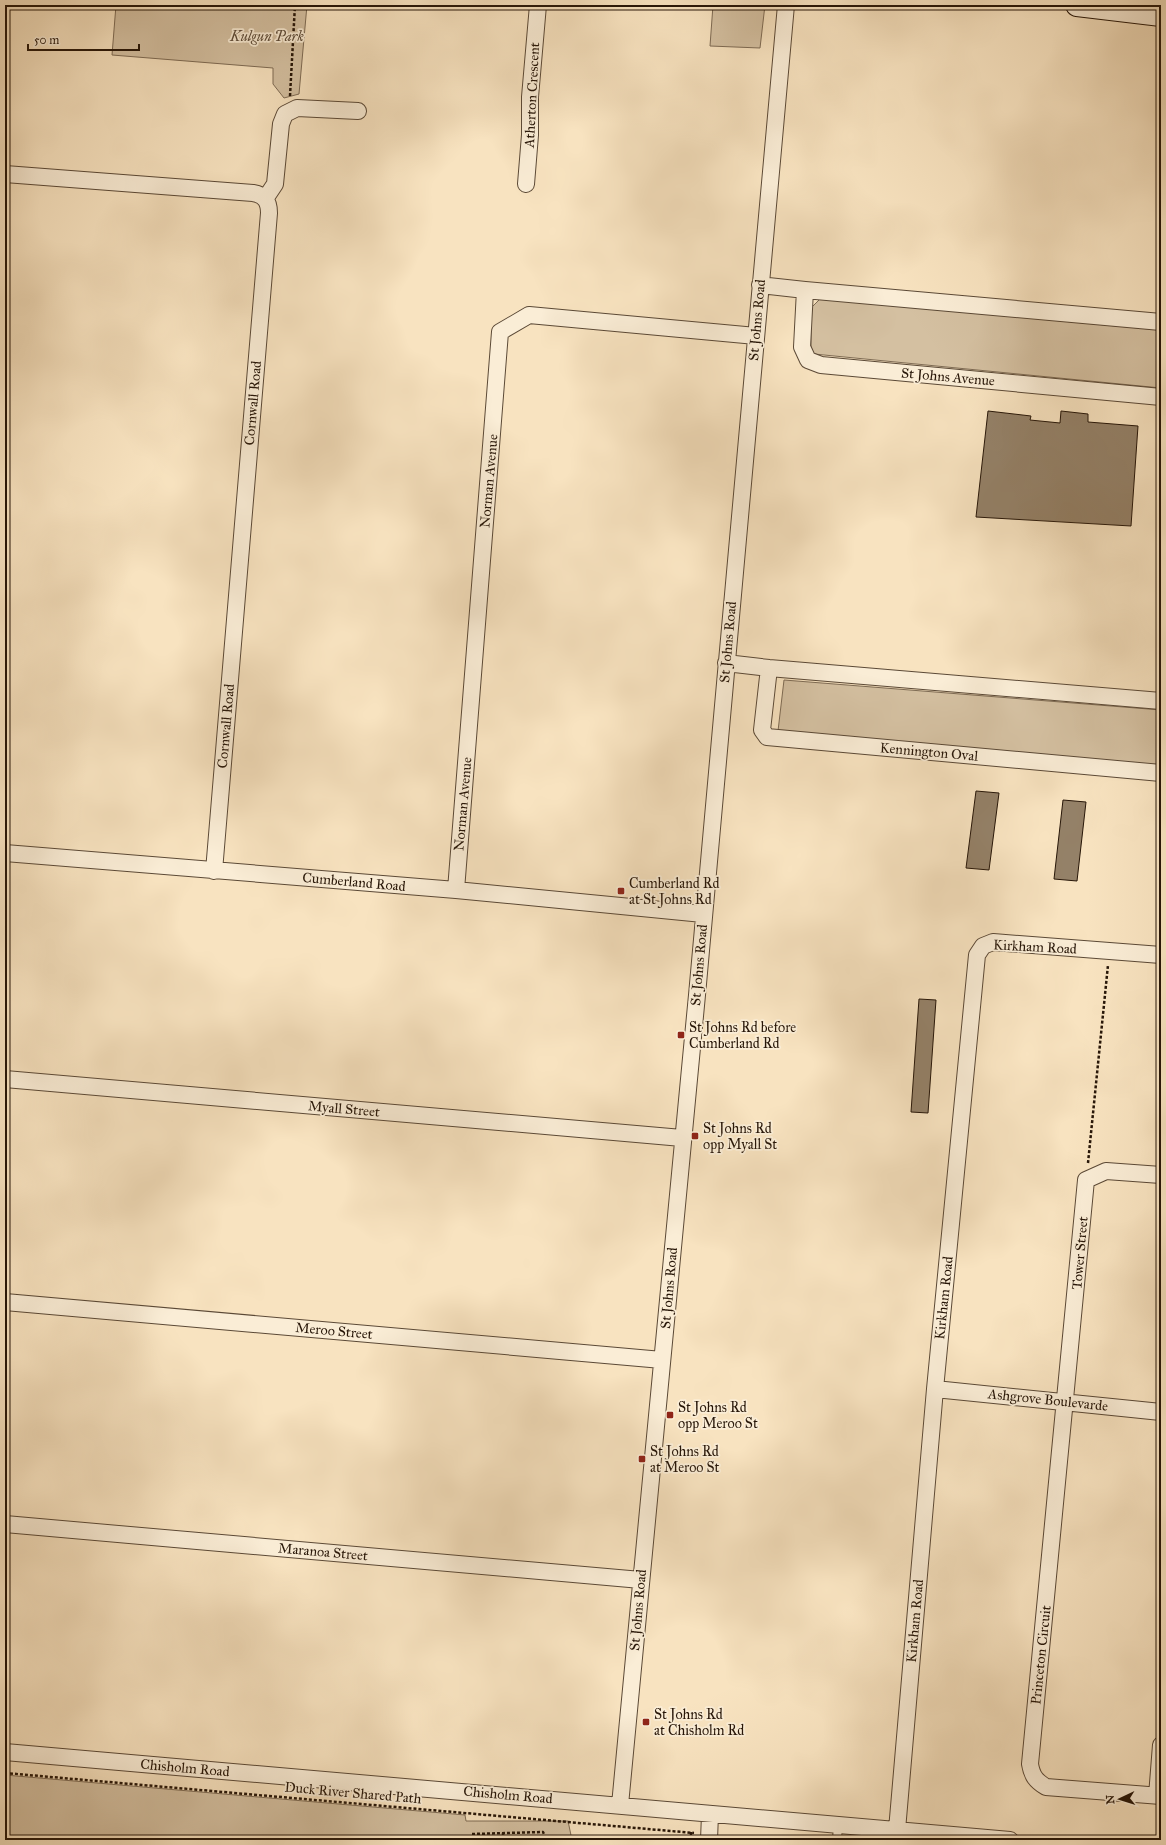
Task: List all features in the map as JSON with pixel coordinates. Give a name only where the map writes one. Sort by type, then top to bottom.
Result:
[{"type":"main road","points":[[1078,5],[1161,15]]},
{"type":"street","name":"Atherton Crescent","points":[[526,184],[530,135],[530,97],[538,5]]},
{"type":"street","name":"St Johns Road","points":[[620,1805],[786,5]]},
{"type":"street","points":[[5,174],[253,193],[266,199],[275,184],[282,118],[289,110],[296,108],[358,111]]},
{"type":"street","name":"Cornwall Road","points":[[214,871],[269,213],[266,199]]},
{"type":"street","points":[[760,285],[1161,322]]},
{"type":"street","name":"St Johns Avenue","points":[[805,290],[802,347],[808,360],[821,366],[1161,397]]},
{"type":"street","name":"Norman Avenue","points":[[456,890],[500,332],[529,315],[756,336]]},
{"type":"street","points":[[726,663],[769,668],[1161,701]]},
{"type":"street","name":"Kennington Oval","points":[[769,668],[762,730],[767,736],[1161,773]]},
{"type":"street","name":"Cumberland Road","points":[[5,853],[456,890],[703,914]]},
{"type":"street","name":"Kirkham Road","points":[[897,1830],[935,1389],[977,956],[983,946],[993,942],[1161,955]]},
{"type":"street","name":"Myall Street","points":[[5,1079],[682,1138]]},
{"type":"street","points":[[1086,1180],[1106,1171],[1161,1175]]},
{"type":"street","name":"Tower Street","points":[[1066,1403],[1086,1180]]},
{"type":"street","name":"Meroo Street","points":[[5,1302],[662,1360]]},
{"type":"street","name":"Ashgrove Boulevarde","points":[[935,1389],[1161,1412]]},
{"type":"street","name":"Princeton Circuit","points":[[1066,1403],[1030,1764],[1032,1774],[1037,1781],[1046,1787],[1159,1796]]},
{"type":"street","name":"Maranoa Street","points":[[5,1524],[641,1580]]},
{"type":"street","points":[[1159,1796],[1161,1745]]},
{"type":"street","name":"Chisholm Road","points":[[5,1752],[620,1805],[710,1814],[838,1832],[897,1830],[1010,1840]]},
{"type":"street","points":[[710,1814],[710,1840]]},
{"type":"path","points":[[289,110],[295,5]]},
{"type":"path","points":[[1086,1180],[1109,952]]},
{"type":"path","name":"Duck River Shared Path","points":[[5,1773],[692,1832],[691,1840]]},
{"type":"path","points":[[472,1834],[543,1832],[547,1840]]},
{"type":"path","points":[[503,1833],[503,1840]]},
{"type":"green space","name":"Kulgun Park","points":[[116,5],[307,5],[299,94],[284,98],[273,84],[273,68],[112,55]]},
{"type":"green space","points":[[713,5],[765,5],[760,48],[710,46]]},
{"type":"green space","points":[[820,299],[1161,330],[1161,388],[814,354],[811,347],[811,308]]},
{"type":"green space","points":[[784,680],[1161,710],[1161,768],[778,731]]},
{"type":"green space","points":[[5,1775],[465,1815],[466,1821],[568,1821],[572,1840],[5,1840]]},
{"type":"building","points":[[988,411],[1031,416],[1030,420],[1060,423],[1061,411],[1088,414],[1088,422],[1138,426],[1131,526],[976,517]]},
{"type":"building","points":[[976,791],[999,793],[989,870],[966,868]]},
{"type":"building","points":[[1063,800],[1086,802],[1077,881],[1054,879]]},
{"type":"building","points":[[919,999],[936,1000],[928,1113],[911,1112]]},
{"type":"place","name":"Cumberland Rd at St Johns Rd","points":[[621,891]]},
{"type":"place","name":"St Johns Rd before Cumberland Rd","points":[[681,1035]]},
{"type":"place","name":"St Johns Rd opp Myall St","points":[[695,1136]]},
{"type":"place","name":"St Johns Rd opp Meroo St","points":[[670,1415]]},
{"type":"place","name":"St Johns Rd at Meroo St","points":[[642,1459]]},
{"type":"place","name":"St Johns Rd at Chisholm Rd","points":[[646,1722]]}]
